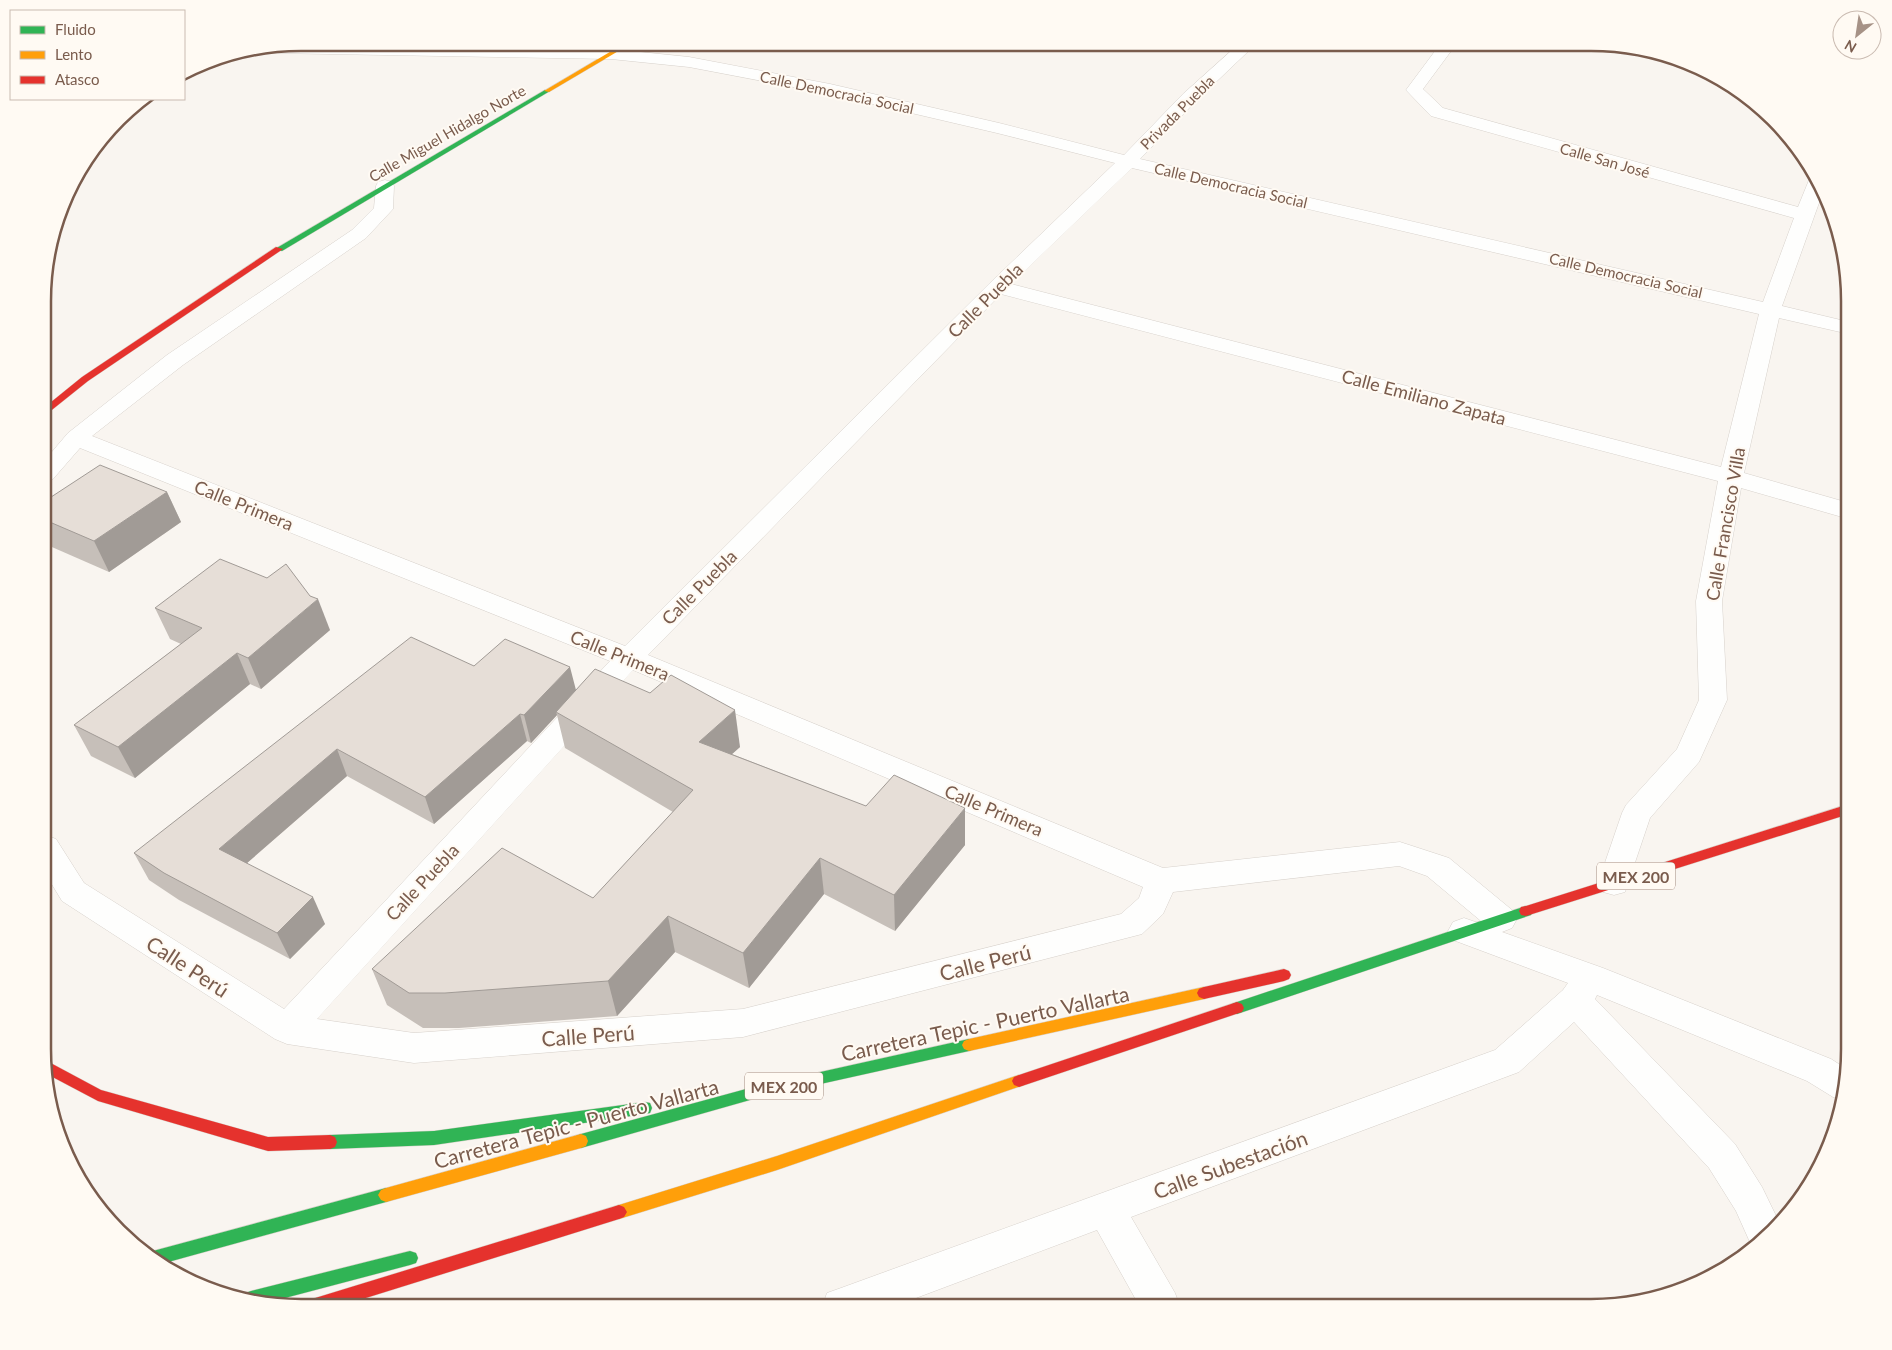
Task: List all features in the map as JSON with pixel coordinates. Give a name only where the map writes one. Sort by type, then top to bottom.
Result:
[{"type":"main road","name":"Calle Miguel Hidalgo Norte","points":[[279,249],[615,51]]},
{"type":"main road","points":[[94,358],[279,249]]},
{"type":"main road","points":[[51,406],[85,379],[279,249]]},
{"type":"main road","name":"MEX 200","points":[[338,1299],[777,1163],[1464,931],[1841,812]]},
{"type":"main road","name":"MEX 200","points":[[1317,968],[1423,945]]},
{"type":"main road","name":"Carretera Tepic - Puerto Vallarta","points":[[162,1257],[757,1092],[1297,973]]},
{"type":"main road","points":[[52,1070],[98,1095],[268,1144],[434,1138],[757,1092]]},
{"type":"main road","points":[[538,1225],[777,1163]]},
{"type":"main road","points":[[263,1296],[423,1255]]},
{"type":"street","name":"Calle Democracia Social","points":[[441,51],[610,54],[689,62],[830,89],[999,128],[1128,161],[1841,326]]},
{"type":"street","name":"Privada Puebla","points":[[1128,161],[1189,98],[1240,51]]},
{"type":"street","name":"Calle San José","points":[[1443,51],[1414,90],[1437,112],[1804,215]]},
{"type":"street","name":"Calle Puebla","points":[[287,1030],[629,658],[997,287],[1128,161]]},
{"type":"street","points":[[51,467],[76,438],[175,360],[359,234],[383,209],[386,186]]},
{"type":"street","name":"Calle Francisco Villa","points":[[1614,883],[1637,812],[1690,755],[1713,700],[1709,601],[1731,477],[1771,309],[1814,189]]},
{"type":"street","name":"Calle Emiliano Zapata","points":[[997,287],[1731,477],[1841,509]]},
{"type":"street","name":"Calle Primera","points":[[76,438],[629,658],[897,769],[1161,882]]},
{"type":"street","points":[[1161,882],[1400,854],[1438,867],[1501,920]]},
{"type":"street","name":"Calle Perú","points":[[51,857],[73,892],[287,1030],[414,1048],[743,1023],[1131,925],[1152,905],[1161,882]]},
{"type":"street","points":[[1464,931],[1583,989],[1818,1070],[1839,1082]]},
{"type":"street","points":[[1583,989],[1722,1156],[1750,1200],[1763,1230]]},
{"type":"street","name":"Calle Subestación","points":[[863,1299],[1506,1062],[1583,989]]},
{"type":"street","points":[[1106,1210],[1156,1299]]},
{"type":"building","points":[[100,465],[167,492],[94,541],[51,523],[51,497]]},
{"type":"building","points":[[220,559],[267,578],[286,564],[310,596],[318,599],[248,658],[237,653],[118,747],[74,725],[202,628],[155,608]]},
{"type":"building","points":[[411,637],[474,666],[505,639],[570,667],[524,715],[520,714],[425,797],[337,749],[219,849],[313,897],[277,933],[164,873],[134,853]]},
{"type":"building","points":[[595,669],[650,693],[671,675],[735,710],[699,742],[866,806],[894,775],[965,808],[894,895],[820,858],[743,953],[668,916],[608,981],[445,993],[409,993],[372,969],[502,848],[593,898],[693,790],[556,712]]},
{"type":"traffic: fast","points":[[279,249],[547,91]]},
{"type":"traffic: fast","points":[[1237,1008],[1526,911]]},
{"type":"traffic: fast","points":[[581,1141],[757,1092],[969,1045]]},
{"type":"traffic: fast","points":[[330,1142],[434,1138],[645,1108]]},
{"type":"traffic: fast","points":[[162,1257],[386,1195]]},
{"type":"traffic: fast","points":[[263,1296],[410,1258]]},
{"type":"traffic: slow","points":[[547,91],[615,51]]},
{"type":"traffic: slow","points":[[969,1045],[1204,993]]},
{"type":"traffic: slow","points":[[619,1212],[777,1163],[1019,1081]]},
{"type":"traffic: slow","points":[[386,1195],[581,1141]]},
{"type":"traffic: jam","points":[[51,406],[85,379],[279,249]]},
{"type":"traffic: jam","points":[[1526,911],[1841,812]]},
{"type":"traffic: jam","points":[[1204,993],[1284,975]]},
{"type":"traffic: jam","points":[[1019,1081],[1237,1008]]},
{"type":"traffic: jam","points":[[52,1070],[98,1095],[268,1144],[330,1142]]},
{"type":"traffic: jam","points":[[338,1299],[619,1212]]}]
